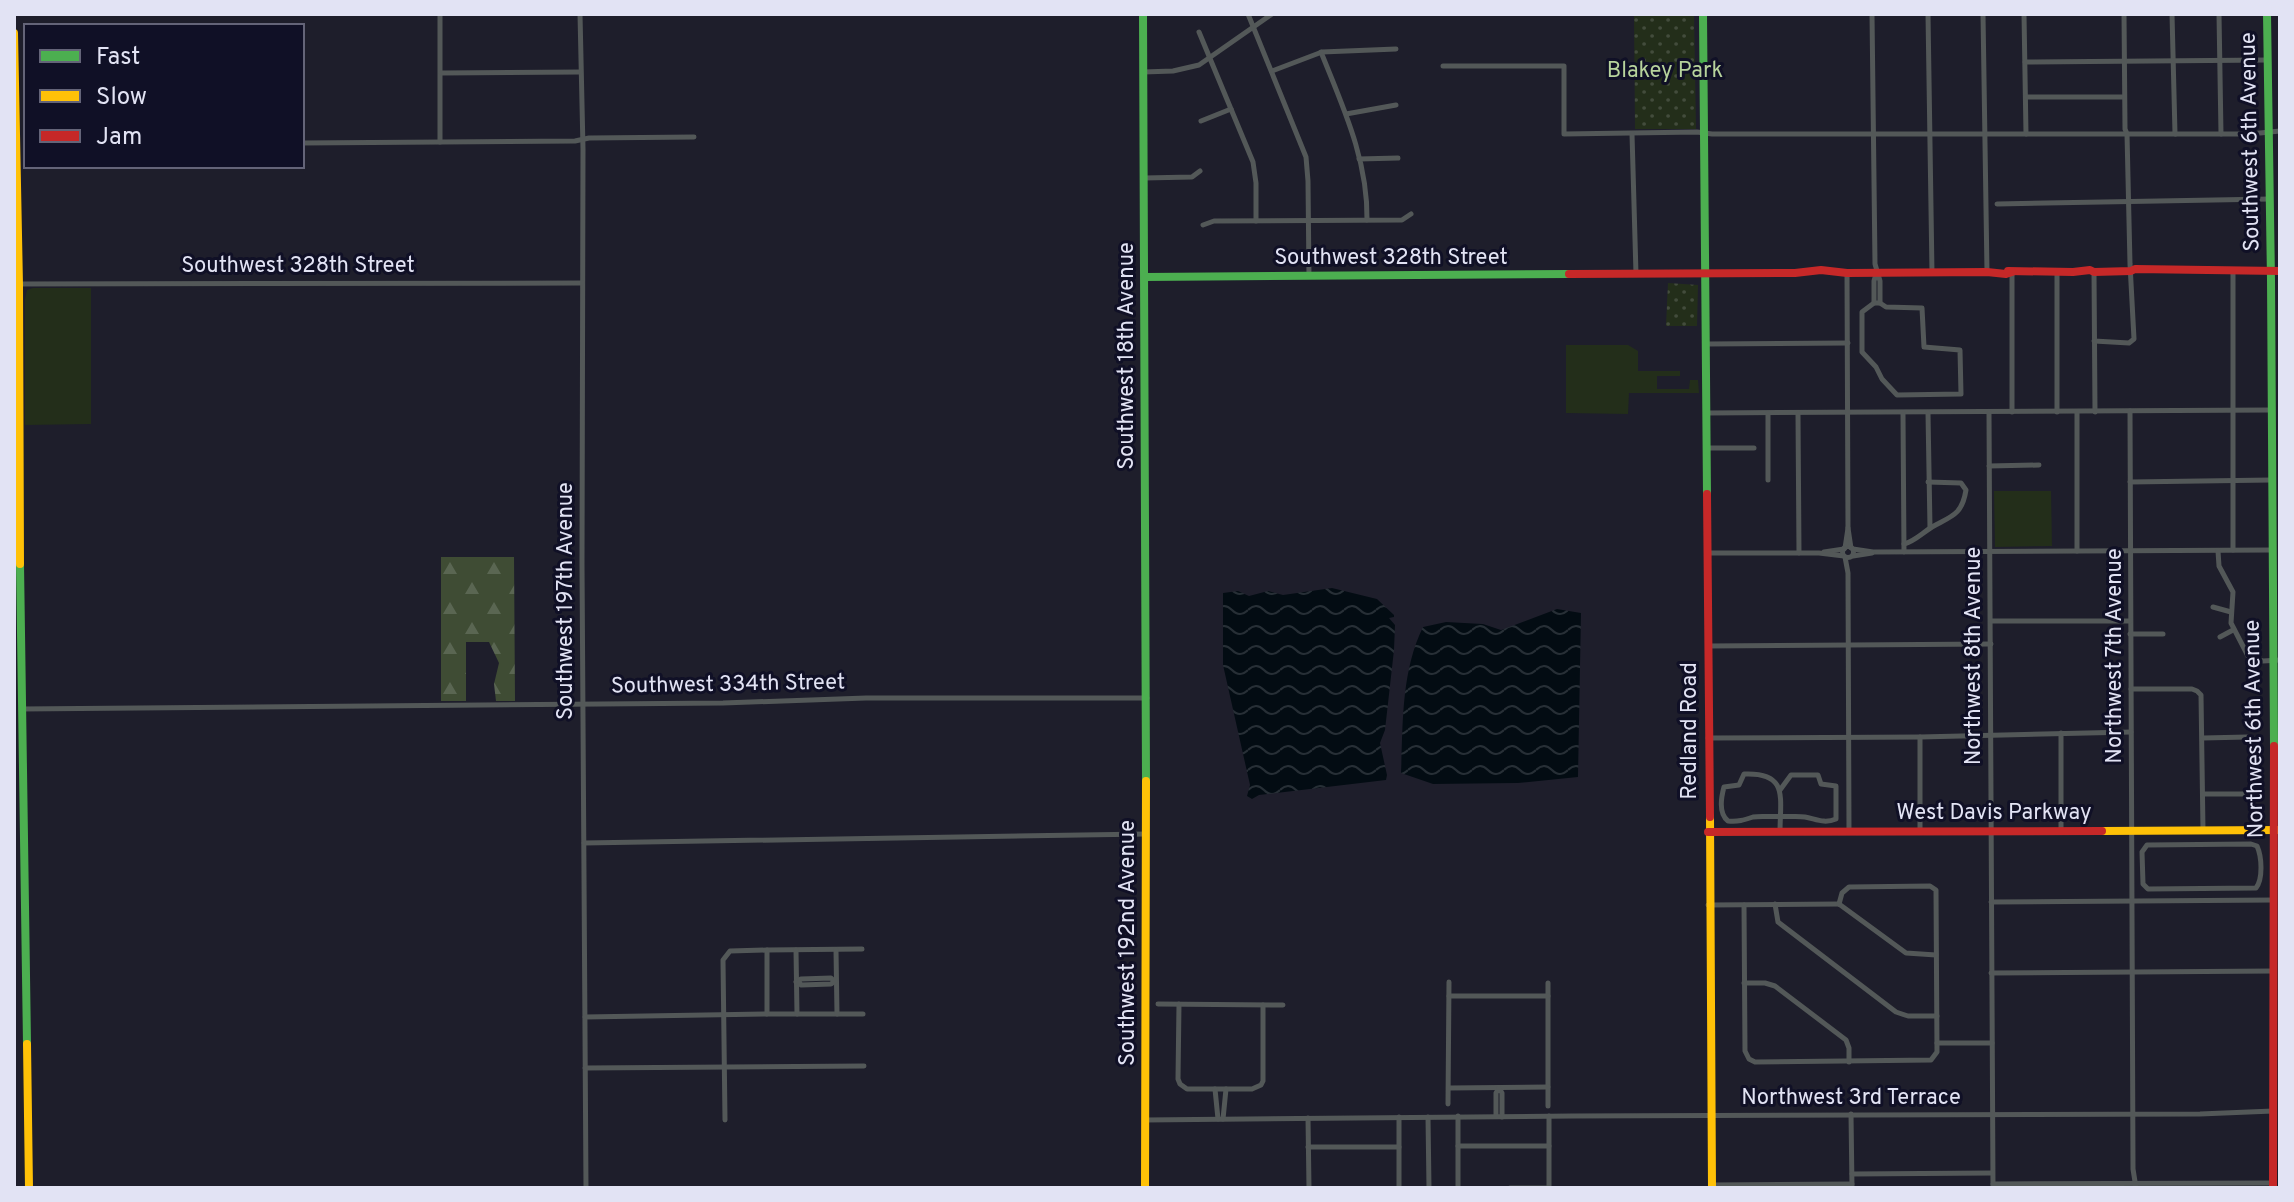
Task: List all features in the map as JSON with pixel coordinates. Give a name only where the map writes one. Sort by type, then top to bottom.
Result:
[{"type":"street","points":[[440,14],[440,142]]},
{"type":"street","name":"Southwest 197th Avenue","points":[[580,14],[586,1188]]},
{"type":"street","name":"Southwest 18th Avenue","points":[[1143,14],[1147,698]]},
{"type":"street","points":[[1248,14],[1306,157],[1309,276]]},
{"type":"street","points":[[1143,72],[1183,70],[1210,59],[1272,14]]},
{"type":"street","name":"Redland Road","points":[[1703,14],[1712,1186]]},
{"type":"street","points":[[1872,14],[1874,281],[1877,303]]},
{"type":"street","points":[[1928,14],[1932,273]]},
{"type":"street","points":[[1983,14],[1987,272]]},
{"type":"street","points":[[2024,14],[2026,134]]},
{"type":"street","points":[[2094,341],[2132,342],[2134,333],[2125,129],[2124,14]]},
{"type":"street","points":[[2172,14],[2175,134]]},
{"type":"street","points":[[2219,14],[2221,134]]},
{"type":"street","name":"Southwest 6th Avenue","points":[[2267,14],[2270,199],[2275,270]]},
{"type":"street","points":[[1199,32],[1254,168],[1256,221]]},
{"type":"street","points":[[14,33],[18,144],[21,709],[29,1188]]},
{"type":"street","points":[[1272,71],[1321,52],[1396,49]]},
{"type":"street","points":[[1321,52],[1353,130],[1366,188],[1367,220]]},
{"type":"street","points":[[2025,62],[2268,60]]},
{"type":"street","points":[[1443,66],[1564,66],[1564,134],[2221,134],[2280,131]]},
{"type":"street","points":[[441,73],[580,72]]},
{"type":"street","points":[[2026,97],[2124,97]]},
{"type":"street","points":[[1346,114],[1396,105]]},
{"type":"street","points":[[1201,121],[1231,109]]},
{"type":"street","points":[[1632,134],[1636,275]]},
{"type":"street","points":[[304,143],[694,137]]},
{"type":"street","points":[[1359,159],[1398,158]]},
{"type":"street","points":[[1144,178],[1192,177],[1200,171]]},
{"type":"street","points":[[1997,204],[2270,199]]},
{"type":"street","points":[[1203,225],[1214,221],[1402,220],[1411,214]]},
{"type":"street","name":"Southwest 328th Street","points":[[1145,277],[2275,270]]},
{"type":"street","name":"Northwest 6th Avenue","points":[[2273,1186],[2277,1080],[2274,971],[2276,571],[2271,550],[2276,530],[2276,431],[2271,410],[2276,377],[2275,270]]},
{"type":"street","points":[[2233,271],[2233,550]]},
{"type":"street","points":[[2012,272],[2012,412]]},
{"type":"street","points":[[2057,272],[2057,412]]},
{"type":"street","points":[[2094,272],[2095,412]]},
{"type":"street","points":[[1847,273],[1849,832]]},
{"type":"street","name":"Southwest 328th Street","points":[[17,284],[582,283]]},
{"type":"street","points":[[1877,303],[1886,307],[1922,308],[1924,347],[1960,350],[1961,394],[1897,395],[1882,379],[1862,352],[1862,312],[1877,303]]},
{"type":"street","points":[[1706,344],[1848,343]]},
{"type":"street","points":[[1707,413],[2271,410]]},
{"type":"street","name":"Northwest 7th Avenue","points":[[2130,411],[2135,1186]]},
{"type":"street","points":[[2077,412],[2077,551]]},
{"type":"street","points":[[1928,413],[1930,528]]},
{"type":"street","name":"Northwest 8th Avenue","points":[[1989,413],[1993,1186]]},
{"type":"street","points":[[1768,414],[1768,480]]},
{"type":"street","points":[[1798,414],[1799,553]]},
{"type":"street","points":[[1903,414],[1904,552]]},
{"type":"street","points":[[1707,448],[1754,448]]},
{"type":"street","points":[[1989,466],[2039,465]]},
{"type":"street","name":"Northwest 8th Avenue","points":[[1904,544],[1915,541],[1930,528],[1949,520],[1964,499],[1966,490],[1961,483],[1928,482]]},
{"type":"street","points":[[2130,482],[2274,483]]},
{"type":"street","points":[[1707,553],[2271,550]]},
{"type":"street","points":[[2218,551],[2219,566],[2233,592],[2233,630],[2248,656],[2257,660],[2276,660]]},
{"type":"street","points":[[2213,607],[2231,612]]},
{"type":"street","points":[[1991,621],[2130,621]]},
{"type":"street","points":[[2220,637],[2233,630]]},
{"type":"street","points":[[2130,634],[2163,634]]},
{"type":"street","points":[[1707,646],[1991,644]]},
{"type":"street","points":[[2131,689],[2191,689],[2199,693],[2203,701],[2203,830]]},
{"type":"street","name":"Southwest 334th Street","points":[[21,709],[723,703],[866,698],[1147,698]]},
{"type":"street","name":"Southwest 192nd Avenue","points":[[1145,1188],[1147,698]]},
{"type":"street","points":[[1708,738],[2131,732]]},
{"type":"street","points":[[2061,733],[2061,831]]},
{"type":"street","points":[[1920,737],[1920,832]]},
{"type":"street","points":[[2203,738],[2247,737]]},
{"type":"street","points":[[1780,790],[1769,776],[1744,774],[1739,785],[1724,787],[1722,810],[1728,821],[1743,822],[1754,817],[1780,817],[1806,817],[1831,822],[1836,816],[1836,786],[1823,785],[1818,775],[1791,775],[1780,790],[1780,817],[1780,832]]},
{"type":"street","points":[[2203,794],[2247,794]]},
{"type":"street","points":[[2231,830],[2231,844]]},
{"type":"street","name":"West Davis Parkway","points":[[1708,832],[2277,830]]},
{"type":"street","points":[[584,843],[1146,834]]},
{"type":"street","points":[[2253,844],[2259,849],[2260,883],[2256,888],[2244,889],[2146,888],[2143,884],[2142,853],[2145,845],[2253,844]]},
{"type":"street","points":[[1744,905],[1745,1051],[1749,1059],[1755,1062],[1933,1059],[1937,1043],[1936,890],[1930,886],[1849,887],[1842,893],[1839,904]]},
{"type":"street","points":[[2158,889],[2158,901]]},
{"type":"street","points":[[2244,889],[2244,901]]},
{"type":"street","points":[[1991,902],[2274,900]]},
{"type":"street","points":[[1775,904],[1778,922],[1901,1016],[1937,1016]]},
{"type":"street","points":[[1708,905],[1839,904],[1906,953],[1936,955]]},
{"type":"street","points":[[725,1120],[723,964],[726,954],[730,951],[862,949]]},
{"type":"street","points":[[767,950],[767,1014]]},
{"type":"street","points":[[796,950],[797,1014]]},
{"type":"street","points":[[836,950],[837,1014]]},
{"type":"street","points":[[1991,973],[2274,971]]},
{"type":"street","points":[[798,982],[801,979],[831,978],[835,981]]},
{"type":"street","points":[[1448,1104],[1449,982]]},
{"type":"street","points":[[1548,983],[1548,1106]]},
{"type":"street","points":[[1744,983],[1775,986],[1846,1040],[1849,1062]]},
{"type":"street","points":[[1449,996],[1548,996]]},
{"type":"street","points":[[1158,1004],[1283,1005]]},
{"type":"street","points":[[1179,1004],[1178,1079],[1187,1089],[1252,1089],[1261,1085],[1263,1005]]},
{"type":"street","points":[[585,1017],[863,1014]]},
{"type":"street","points":[[1937,1043],[1992,1043]]},
{"type":"street","points":[[585,1068],[864,1066]]},
{"type":"street","points":[[1449,1088],[1548,1087]]},
{"type":"street","points":[[1499,1088],[1496,1093],[1499,1116]]},
{"type":"street","points":[[1215,1089],[1221,1119]]},
{"type":"street","points":[[1221,1119],[1226,1089]]},
{"type":"street","points":[[1216,1101],[1226,1101]]},
{"type":"street","name":"Northwest 3rd Terrace","points":[[1221,1119],[2274,1111]]},
{"type":"street","points":[[1712,1186],[1852,1186],[1851,1114]]},
{"type":"street","points":[[1458,1116],[1458,1188]]},
{"type":"street","points":[[1510,1188],[1549,1188],[1549,1116]]},
{"type":"street","points":[[1399,1117],[1399,1188]]},
{"type":"street","points":[[1428,1117],[1429,1188]]},
{"type":"street","points":[[1308,1118],[1309,1188]]},
{"type":"street","points":[[1145,1120],[1221,1119]]},
{"type":"street","points":[[1458,1146],[1549,1146]]},
{"type":"street","points":[[1308,1147],[1399,1147]]},
{"type":"street","points":[[1852,1174],[1992,1173]]},
{"type":"street","points":[[1993,1186],[2273,1186]]},
{"type":"green space","name":"Blakey Park","points":[[1634,14],[1694,14],[1696,129],[1635,129]]},
{"type":"green space","points":[[1668,283],[1698,285],[1697,326],[1666,326]]},
{"type":"green space","points":[[91,288],[91,424],[25,425],[25,299],[27,290]]},
{"type":"green space","points":[[1566,345],[1628,345],[1638,351],[1638,371],[1680,371],[1680,376],[1657,376],[1657,389],[1689,389],[1690,380],[1698,380],[1699,393],[1629,393],[1628,414],[1566,413]]},
{"type":"green space","points":[[1994,491],[2051,491],[2052,546],[1995,547]]},
{"type":"green space","points":[[441,557],[514,557],[515,701],[496,701],[494,684],[499,663],[489,642],[466,642],[466,701],[441,701]]},
{"type":"water","points":[[1332,588],[1377,599],[1394,615],[1389,618],[1395,625],[1394,650],[1385,730],[1380,743],[1386,780],[1259,795],[1252,799],[1247,796],[1250,785],[1223,665],[1223,593],[1238,591],[1249,596],[1268,591],[1283,595]]},
{"type":"water","points":[[1557,609],[1581,613],[1578,777],[1518,783],[1433,784],[1401,773],[1407,680],[1423,627],[1446,622],[1483,624],[1501,630]]},
{"type":"traffic: fast","points":[[1143,14],[1146,781]]},
{"type":"traffic: fast","points":[[1703,14],[1707,494]]},
{"type":"traffic: fast","points":[[2267,14],[2274,746]]},
{"type":"traffic: fast","points":[[1145,277],[1569,274]]},
{"type":"traffic: fast","points":[[20,564],[27,1044]]},
{"type":"traffic: slow","points":[[14,33],[20,564]]},
{"type":"traffic: slow","points":[[1145,1188],[1146,781]]},
{"type":"traffic: slow","points":[[1710,817],[1712,1188]]},
{"type":"traffic: slow","points":[[2102,831],[2280,830]]},
{"type":"traffic: slow","points":[[27,1044],[29,1188]]},
{"type":"traffic: jam","points":[[1569,274],[1795,273],[1821,270],[1847,273],[2012,272]]},
{"type":"traffic: jam","points":[[2008,271],[2280,271]]},
{"type":"traffic: jam","points":[[1707,494],[1710,817]]},
{"type":"traffic: jam","points":[[2273,1188],[2274,746]]},
{"type":"traffic: jam","points":[[1708,832],[2102,831]]}]
